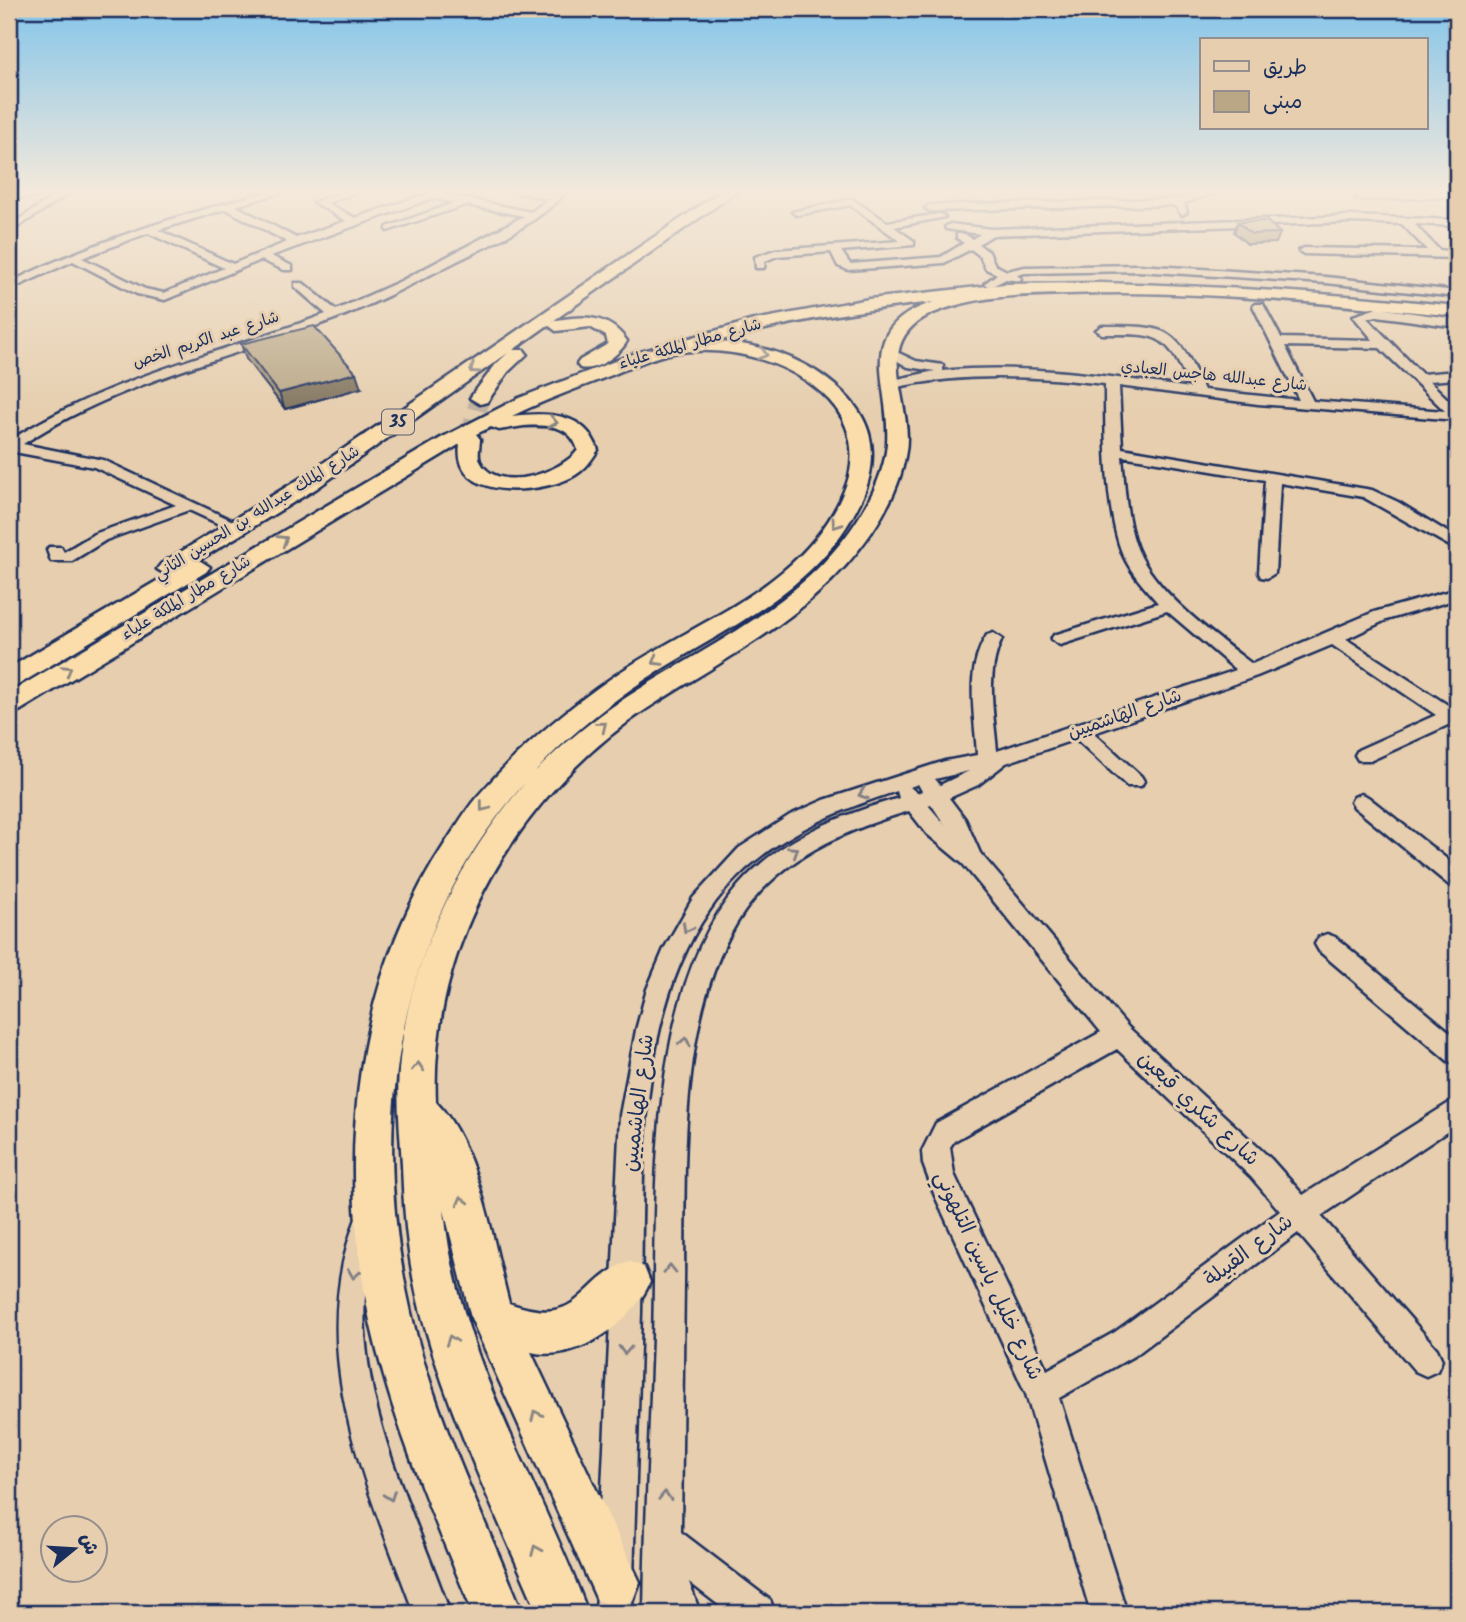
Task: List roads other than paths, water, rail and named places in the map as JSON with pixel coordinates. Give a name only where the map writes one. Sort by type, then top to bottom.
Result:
[{"type":"highway","name":"شارع الملك عبدالله بن الحسين الثاني","points":[[61,648],[134,592],[402,419],[623,266]]},
{"type":"highway","points":[[480,398],[508,363],[641,266]]},
{"type":"highway","name":"شارع مطار الملكة علياء","points":[[9,679],[415,444],[657,340],[818,304],[1000,282],[1109,279],[1225,283],[1457,305]]},
{"type":"highway","points":[[498,1613],[432,1453],[407,1380],[382,1273],[374,1210],[377,1061],[381,1034],[406,948],[425,903],[463,835],[510,775],[631,705],[779,612],[837,562],[864,527],[890,477],[898,438],[888,352],[897,330],[922,313],[1000,282]]},
{"type":"highway","name":"شارع مطار الملكة علياء","points":[[1000,282],[1210,288],[1457,311]]},
{"type":"highway","points":[[563,1613],[471,1397],[442,1310],[427,1248],[417,1109],[422,1032],[444,940],[493,843],[563,742],[626,680],[770,592],[797,569],[831,532],[844,513],[859,479],[862,453],[858,428],[849,409],[827,386],[794,366],[753,351],[625,334],[601,314],[597,297]]},
{"type":"highway","points":[[556,326],[591,321],[602,325],[617,337],[618,344],[588,370]]},
{"type":"highway","name":"شارع مطار الملكة علياء","points":[[9,705],[466,436],[588,370]]},
{"type":"highway","name":"35","points":[[544,420],[578,430],[584,436],[588,450],[582,462],[569,472],[545,481],[514,484],[492,480],[475,470],[466,436],[503,423],[544,420]]},
{"type":"highway","points":[[417,1109],[436,1129],[448,1150],[492,1318],[619,1603]]},
{"type":"highway","points":[[492,1318],[536,1333],[565,1331],[590,1319],[629,1282]]},
{"type":"street","points":[[9,286],[51,266]]},
{"type":"street","points":[[90,266],[136,290],[158,296],[176,293],[238,266]]},
{"type":"street","points":[[227,266],[232,268]]},
{"type":"street","points":[[283,266],[288,268]]},
{"type":"street","name":"شارع عبد الكريم الخص","points":[[9,446],[58,414],[122,384],[334,315],[440,266]]},
{"type":"street","points":[[848,266],[871,266]]},
{"type":"street","points":[[988,266],[1000,282]]},
{"type":"street","name":"شارع مطار الملكة علياء","points":[[1000,282],[1039,269],[1177,270],[1365,283],[1457,294]]},
{"type":"street","points":[[299,285],[334,315]]},
{"type":"street","points":[[1259,306],[1308,404]]},
{"type":"street","points":[[1457,323],[1383,313],[1361,314],[1360,319],[1457,415]]},
{"type":"street","points":[[1102,330],[1147,330],[1166,335],[1187,365],[1199,393]]},
{"type":"street","points":[[1276,342],[1383,344]]},
{"type":"street","name":"شارع عبدالله هاجس العبادي","points":[[888,352],[913,364],[968,373],[1040,375],[1308,404],[1457,415]]},
{"type":"street","name":"شارع عبدالله هاجس العبادي","points":[[892,384],[968,373]]},
{"type":"street","points":[[1420,378],[1457,375]]},
{"type":"street","points":[[1112,382],[1111,405],[1127,545],[1141,570],[1172,604],[1250,672]]},
{"type":"street","points":[[9,446],[98,463],[238,527]]},
{"type":"street","points":[[1116,451],[1367,494],[1393,505],[1457,545]]},
{"type":"street","points":[[1267,573],[1273,478]]},
{"type":"street","points":[[55,551],[57,558],[66,558],[100,537],[190,505]]},
{"type":"street","points":[[1334,638],[1380,616],[1457,594]]},
{"type":"street","points":[[1060,639],[1172,604]]},
{"type":"street","points":[[1334,638],[1454,718]]},
{"type":"street","name":"شارع الهاشميين","points":[[662,1613],[673,1110],[682,1055],[705,960],[718,931],[746,891],[786,856],[833,829],[917,788],[1250,672],[1334,638]]},
{"type":"street","points":[[991,762],[982,677],[985,655],[993,639]]},
{"type":"street","points":[[1365,754],[1454,718]]},
{"type":"street","points":[[1080,731],[1134,781]]},
{"type":"street","name":"شارع الهاشميين","points":[[619,1603],[629,1282],[629,1175],[638,1077],[659,989],[689,923],[728,871],[770,837],[831,805],[917,788]]},
{"type":"street","name":"شارع شكري قبعين","points":[[917,788],[935,828],[971,858],[1119,1035],[1218,1125],[1301,1213],[1426,1360]]},
{"type":"street","points":[[1361,802],[1457,879]]},
{"type":"street","points":[[1327,944],[1457,1054]]},
{"type":"street","name":"شارع خليل ياسين التلهوني","points":[[1109,1613],[1041,1391],[945,1186],[937,1166],[935,1147],[945,1132],[960,1122],[1119,1035]]},
{"type":"street","name":"شارع القبيلة","points":[[1041,1391],[1126,1343],[1301,1213],[1457,1110]]},
{"type":"street","points":[[374,1210],[359,1247],[352,1293],[350,1347],[368,1436],[432,1613]]},
{"type":"street","points":[[664,1549],[682,1613]]},
{"type":"street","points":[[664,1549],[757,1613]]},
{"type":"tunnel","points":[[470,439],[480,398]]}]
